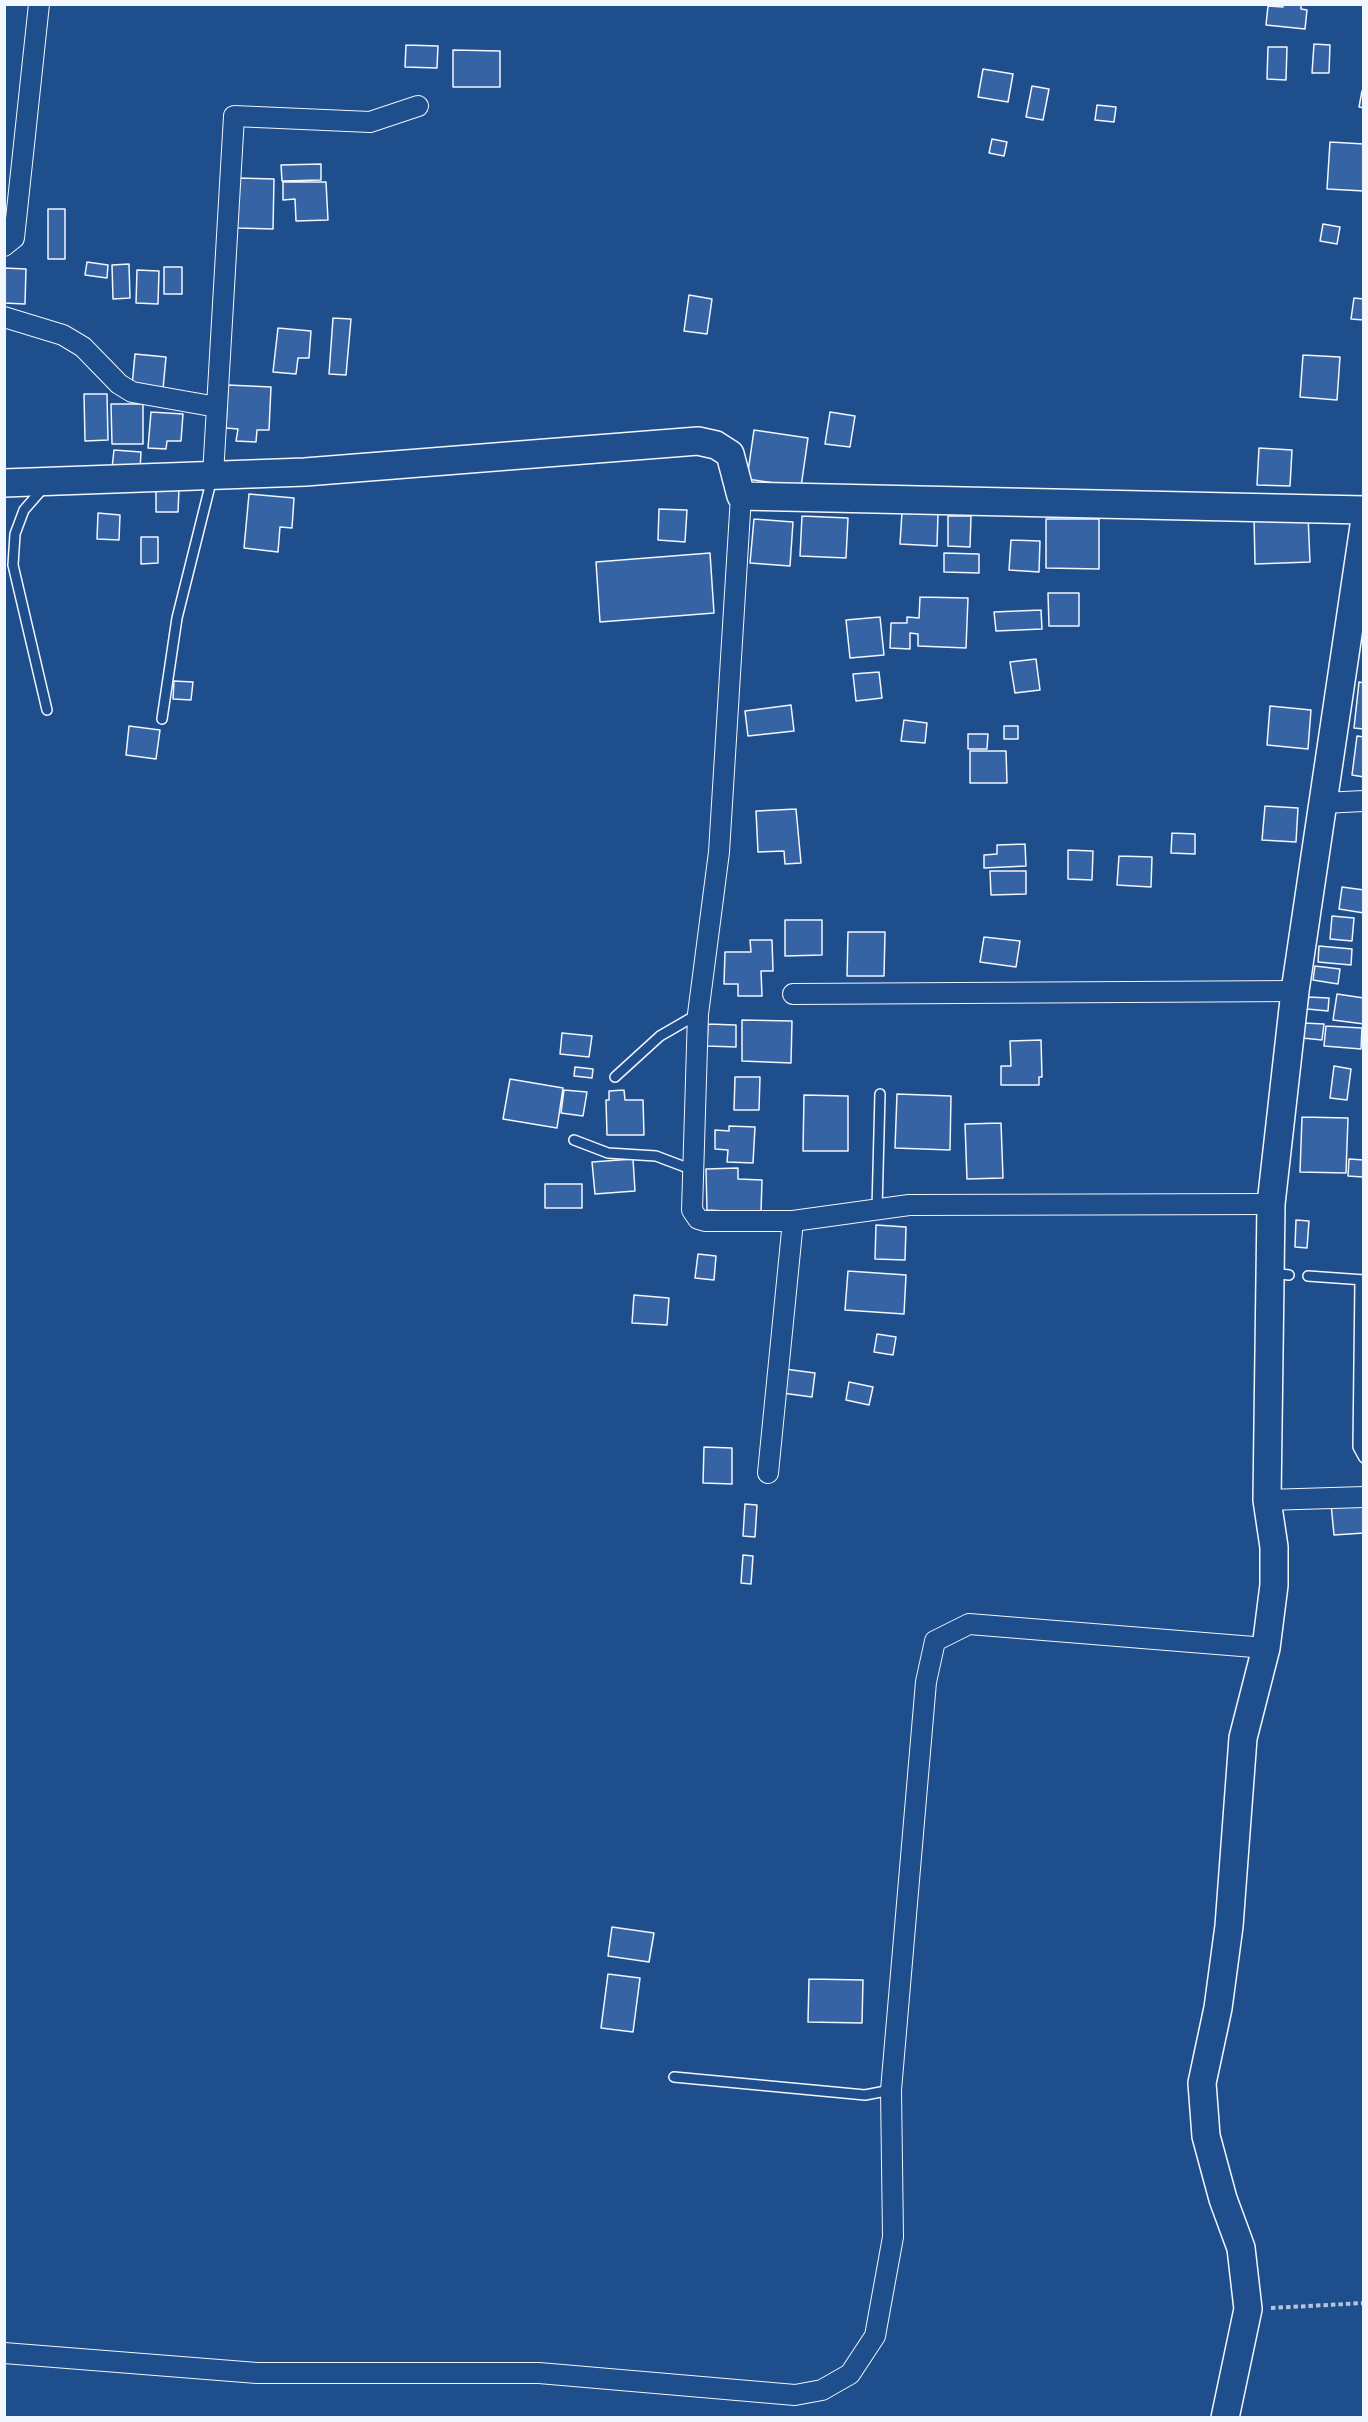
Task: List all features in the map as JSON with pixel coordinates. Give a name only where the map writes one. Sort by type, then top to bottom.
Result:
[{"type":"street","points":[[4,246],[14,238],[39,4]]},
{"type":"street","points":[[213,475],[234,116],[370,122],[418,106]]},
{"type":"street","points":[[4,317],[63,335],[83,347],[119,384],[132,392],[217,406]]},
{"type":"street","points":[[4,483],[305,472],[698,441],[716,445],[730,454],[741,496],[718,852],[698,1014],[692,1210],[698,1219],[793,1221],[909,1205],[1271,1204]]},
{"type":"street","points":[[741,496],[1364,510]]},
{"type":"street","points":[[1225,2418],[1248,2309],[1241,2248],[1223,2199],[1206,2136],[1202,2083],[1218,2008],[1229,1926],[1243,1738],[1266,1648],[1274,1585],[1274,1547],[1267,1500],[1280,1274],[1271,1204],[1295,991],[1364,526]]},
{"type":"street","points":[[1323,803],[1364,801]]},
{"type":"street","points":[[793,994],[1295,991]]},
{"type":"street","points":[[768,1473],[793,1221]]},
{"type":"street","points":[[1267,1500],[1364,1497]]},
{"type":"street","points":[[4,2353],[257,2373],[539,2373],[795,2395],[822,2390],[850,2374],[875,2336],[893,2236],[891,2090],[926,1682],[935,1641],[969,1624],[1266,1648]]},
{"type":"lane","points":[[162,719],[177,618],[213,475]]},
{"type":"lane","points":[[47,710],[13,565],[15,534],[24,510],[49,481]]},
{"type":"lane","points":[[615,1077],[660,1036],[698,1014]]},
{"type":"lane","points":[[877,1209],[880,1094]]},
{"type":"lane","points":[[574,1140],[608,1153],[656,1156],[693,1170]]},
{"type":"lane","points":[[1308,1276],[1362,1280],[1358,1447],[1364,1458]]},
{"type":"lane","points":[[674,2077],[865,2095],[891,2090]]},
{"type":"path","points":[[1248,2309],[1364,2303]]},
{"type":"building","points":[[1283,4],[1301,4],[1301,9],[1307,10],[1305,29],[1266,25],[1268,6],[1283,7]]},
{"type":"building","points":[[1314,44],[1330,45],[1329,73],[1312,73]]},
{"type":"building","points":[[406,45],[438,46],[437,68],[405,67]]},
{"type":"building","points":[[1268,47],[1287,47],[1286,80],[1267,79]]},
{"type":"building","points":[[453,50],[500,51],[500,87],[453,87]]},
{"type":"building","points":[[983,69],[1013,74],[1008,102],[978,97]]},
{"type":"building","points":[[1032,86],[1049,89],[1043,120],[1026,117]]},
{"type":"building","points":[[1362,91],[1364,91],[1364,108],[1359,107]]},
{"type":"building","points":[[1097,105],[1116,107],[1114,122],[1095,120]]},
{"type":"building","points":[[992,139],[1007,142],[1004,156],[989,153]]},
{"type":"building","points":[[1330,142],[1364,144],[1364,191],[1327,189]]},
{"type":"building","points":[[321,164],[321,180],[282,181],[281,165]]},
{"type":"building","points":[[238,178],[274,179],[273,229],[237,228]]},
{"type":"building","points":[[283,182],[326,182],[328,220],[296,221],[295,199],[283,200]]},
{"type":"building","points":[[48,209],[65,209],[65,259],[48,259]]},
{"type":"building","points":[[1323,224],[1340,227],[1337,244],[1320,241]]},
{"type":"building","points":[[87,262],[108,265],[107,278],[85,275]]},
{"type":"building","points":[[129,264],[130,298],[113,299],[112,265]]},
{"type":"building","points":[[164,267],[182,267],[182,294],[164,294]]},
{"type":"building","points":[[4,268],[26,269],[25,304],[4,303]]},
{"type":"building","points":[[137,270],[159,271],[158,304],[136,303]]},
{"type":"building","points":[[689,295],[712,299],[707,334],[684,331]]},
{"type":"building","points":[[1354,298],[1364,299],[1364,320],[1351,319]]},
{"type":"building","points":[[333,318],[351,319],[346,375],[329,374]]},
{"type":"building","points":[[278,328],[311,331],[309,358],[298,358],[296,374],[273,372]]},
{"type":"building","points":[[135,354],[166,357],[163,389],[132,386]]},
{"type":"building","points":[[1303,355],[1340,357],[1337,400],[1300,397]]},
{"type":"building","points":[[228,385],[271,387],[269,430],[257,430],[256,442],[236,441],[238,429],[226,428]]},
{"type":"building","points":[[84,394],[107,394],[108,440],[85,441]]},
{"type":"building","points":[[111,404],[143,404],[143,444],[112,444]]},
{"type":"building","points":[[151,412],[183,414],[181,441],[167,441],[166,449],[148,448]]},
{"type":"building","points":[[830,412],[855,416],[850,447],[825,444]]},
{"type":"building","points":[[754,430],[808,438],[801,487],[747,479]]},
{"type":"building","points":[[1259,448],[1292,450],[1290,486],[1257,485]]},
{"type":"building","points":[[114,450],[141,452],[140,470],[112,468]]},
{"type":"building","points":[[156,489],[179,489],[178,512],[156,512]]},
{"type":"building","points":[[249,494],[294,498],[292,528],[280,527],[278,552],[244,548]]},
{"type":"building","points":[[659,509],[687,510],[685,542],[658,540]]},
{"type":"building","points":[[902,512],[938,514],[937,546],[900,544]]},
{"type":"building","points":[[98,513],[120,515],[119,540],[97,539]]},
{"type":"building","points":[[1308,515],[1310,562],[1255,564],[1254,517]]},
{"type":"building","points":[[802,516],[848,518],[846,558],[800,556]]},
{"type":"building","points":[[948,516],[971,516],[970,547],[948,546]]},
{"type":"building","points":[[754,519],[793,522],[790,566],[750,563]]},
{"type":"building","points":[[1046,519],[1099,519],[1099,569],[1046,568]]},
{"type":"building","points":[[141,537],[158,537],[158,563],[141,564]]},
{"type":"building","points":[[1011,540],[1040,541],[1039,572],[1009,570]]},
{"type":"building","points":[[710,553],[714,613],[600,622],[596,562]]},
{"type":"building","points":[[944,553],[979,554],[979,573],[944,572]]},
{"type":"building","points":[[1048,593],[1079,593],[1079,626],[1049,626]]},
{"type":"building","points":[[920,597],[968,598],[966,648],[918,646],[918,634],[910,633],[910,649],[890,648],[891,623],[907,623],[907,617],[919,618]]},
{"type":"building","points":[[1041,610],[1042,629],[996,631],[994,612]]},
{"type":"building","points":[[880,617],[884,655],[850,658],[846,620]]},
{"type":"building","points":[[1036,659],[1040,690],[1015,693],[1010,662]]},
{"type":"building","points":[[879,672],[882,698],[856,701],[853,674]]},
{"type":"building","points":[[174,681],[193,682],[191,700],[173,699]]},
{"type":"building","points":[[1359,682],[1364,683],[1364,729],[1354,728]]},
{"type":"building","points":[[791,705],[794,731],[748,736],[745,711]]},
{"type":"building","points":[[1270,706],[1311,710],[1308,749],[1267,745]]},
{"type":"building","points":[[904,720],[927,723],[925,743],[901,741]]},
{"type":"building","points":[[129,726],[160,730],[156,759],[126,755]]},
{"type":"building","points":[[1004,726],[1018,726],[1018,739],[1004,739]]},
{"type":"building","points":[[968,734],[988,734],[987,749],[968,749]]},
{"type":"building","points":[[1357,736],[1364,737],[1364,777],[1352,775]]},
{"type":"building","points":[[970,751],[1006,751],[1007,783],[970,783]]},
{"type":"building","points":[[1265,806],[1298,808],[1296,842],[1262,840]]},
{"type":"building","points":[[796,809],[801,863],[785,864],[784,851],[758,852],[756,811]]},
{"type":"building","points":[[1172,833],[1195,834],[1195,854],[1171,853]]},
{"type":"building","points":[[1025,844],[1026,866],[984,868],[984,855],[997,854],[997,845]]},
{"type":"building","points":[[1068,850],[1093,851],[1092,880],[1068,879]]},
{"type":"building","points":[[1119,856],[1152,857],[1151,887],[1117,885]]},
{"type":"building","points":[[990,871],[1026,871],[1026,894],[991,895]]},
{"type":"building","points":[[1342,887],[1364,890],[1364,913],[1339,909]]},
{"type":"building","points":[[1332,916],[1354,918],[1352,941],[1330,939]]},
{"type":"building","points":[[785,920],[822,920],[822,955],[785,956]]},
{"type":"building","points":[[848,932],[885,932],[884,976],[847,976]]},
{"type":"building","points":[[984,937],[1020,941],[1016,967],[980,962]]},
{"type":"building","points":[[750,940],[772,940],[773,971],[761,971],[762,996],[738,996],[738,984],[724,984],[725,952],[751,952]]},
{"type":"building","points":[[1319,946],[1352,949],[1351,965],[1318,962]]},
{"type":"building","points":[[1315,966],[1340,969],[1338,984],[1313,980]]},
{"type":"building","points":[[1337,994],[1364,998],[1364,1024],[1333,1020]]},
{"type":"building","points":[[1308,997],[1329,998],[1328,1011],[1307,1009]]},
{"type":"building","points":[[742,1020],[792,1021],[791,1063],[742,1061]]},
{"type":"building","points":[[1304,1023],[1324,1024],[1322,1040],[1302,1038]]},
{"type":"building","points":[[708,1024],[736,1025],[736,1047],[707,1046]]},
{"type":"building","points":[[1326,1026],[1362,1028],[1361,1049],[1324,1046]]},
{"type":"building","points":[[562,1033],[592,1036],[589,1057],[560,1054]]},
{"type":"building","points":[[1041,1040],[1042,1077],[1039,1077],[1039,1085],[1001,1085],[1001,1066],[1011,1066],[1010,1041]]},
{"type":"building","points":[[1334,1066],[1351,1069],[1347,1100],[1330,1098]]},
{"type":"building","points":[[575,1067],[593,1069],[592,1078],[574,1076]]},
{"type":"building","points":[[735,1077],[760,1077],[759,1110],[734,1110]]},
{"type":"building","points":[[510,1079],[563,1088],[557,1128],[503,1119]]},
{"type":"building","points":[[564,1090],[587,1092],[583,1116],[561,1113]]},
{"type":"building","points":[[624,1090],[625,1100],[643,1100],[644,1135],[607,1135],[606,1100],[609,1100],[609,1091]]},
{"type":"building","points":[[897,1094],[951,1096],[950,1150],[895,1148]]},
{"type":"building","points":[[804,1095],[848,1096],[848,1151],[803,1151]]},
{"type":"building","points":[[1302,1117],[1348,1118],[1346,1173],[1300,1172]]},
{"type":"building","points":[[1001,1123],[1003,1178],[967,1179],[965,1124]]},
{"type":"building","points":[[729,1126],[755,1127],[753,1163],[727,1162],[728,1150],[715,1149],[715,1130],[729,1131]]},
{"type":"building","points":[[633,1159],[635,1191],[595,1194],[592,1162]]},
{"type":"building","points":[[1349,1159],[1364,1160],[1363,1177],[1348,1176]]},
{"type":"building","points":[[738,1168],[738,1179],[762,1180],[761,1213],[707,1210],[706,1169]]},
{"type":"building","points":[[545,1184],[582,1184],[582,1208],[545,1208]]},
{"type":"building","points":[[1296,1220],[1309,1221],[1307,1248],[1295,1247]]},
{"type":"building","points":[[876,1225],[906,1227],[905,1260],[875,1259]]},
{"type":"building","points":[[698,1254],[716,1256],[714,1280],[695,1278]]},
{"type":"building","points":[[848,1271],[906,1275],[904,1314],[845,1310]]},
{"type":"building","points":[[634,1295],[669,1298],[667,1325],[632,1323]]},
{"type":"building","points":[[877,1334],[896,1337],[893,1355],[874,1352]]},
{"type":"building","points":[[785,1369],[815,1373],[812,1397],[782,1393]]},
{"type":"building","points":[[849,1382],[873,1387],[869,1405],[846,1400]]},
{"type":"building","points":[[704,1447],[732,1448],[732,1484],[703,1483]]},
{"type":"building","points":[[1364,1501],[1364,1533],[1334,1535],[1331,1504]]},
{"type":"building","points":[[745,1504],[757,1505],[755,1537],[743,1536]]},
{"type":"building","points":[[743,1555],[753,1556],[751,1584],[741,1583]]},
{"type":"building","points":[[612,1927],[654,1933],[649,1962],[608,1956]]},
{"type":"building","points":[[608,1974],[640,1978],[633,2032],[601,2028]]},
{"type":"building","points":[[809,1979],[863,1980],[862,2023],[808,2022]]}]
